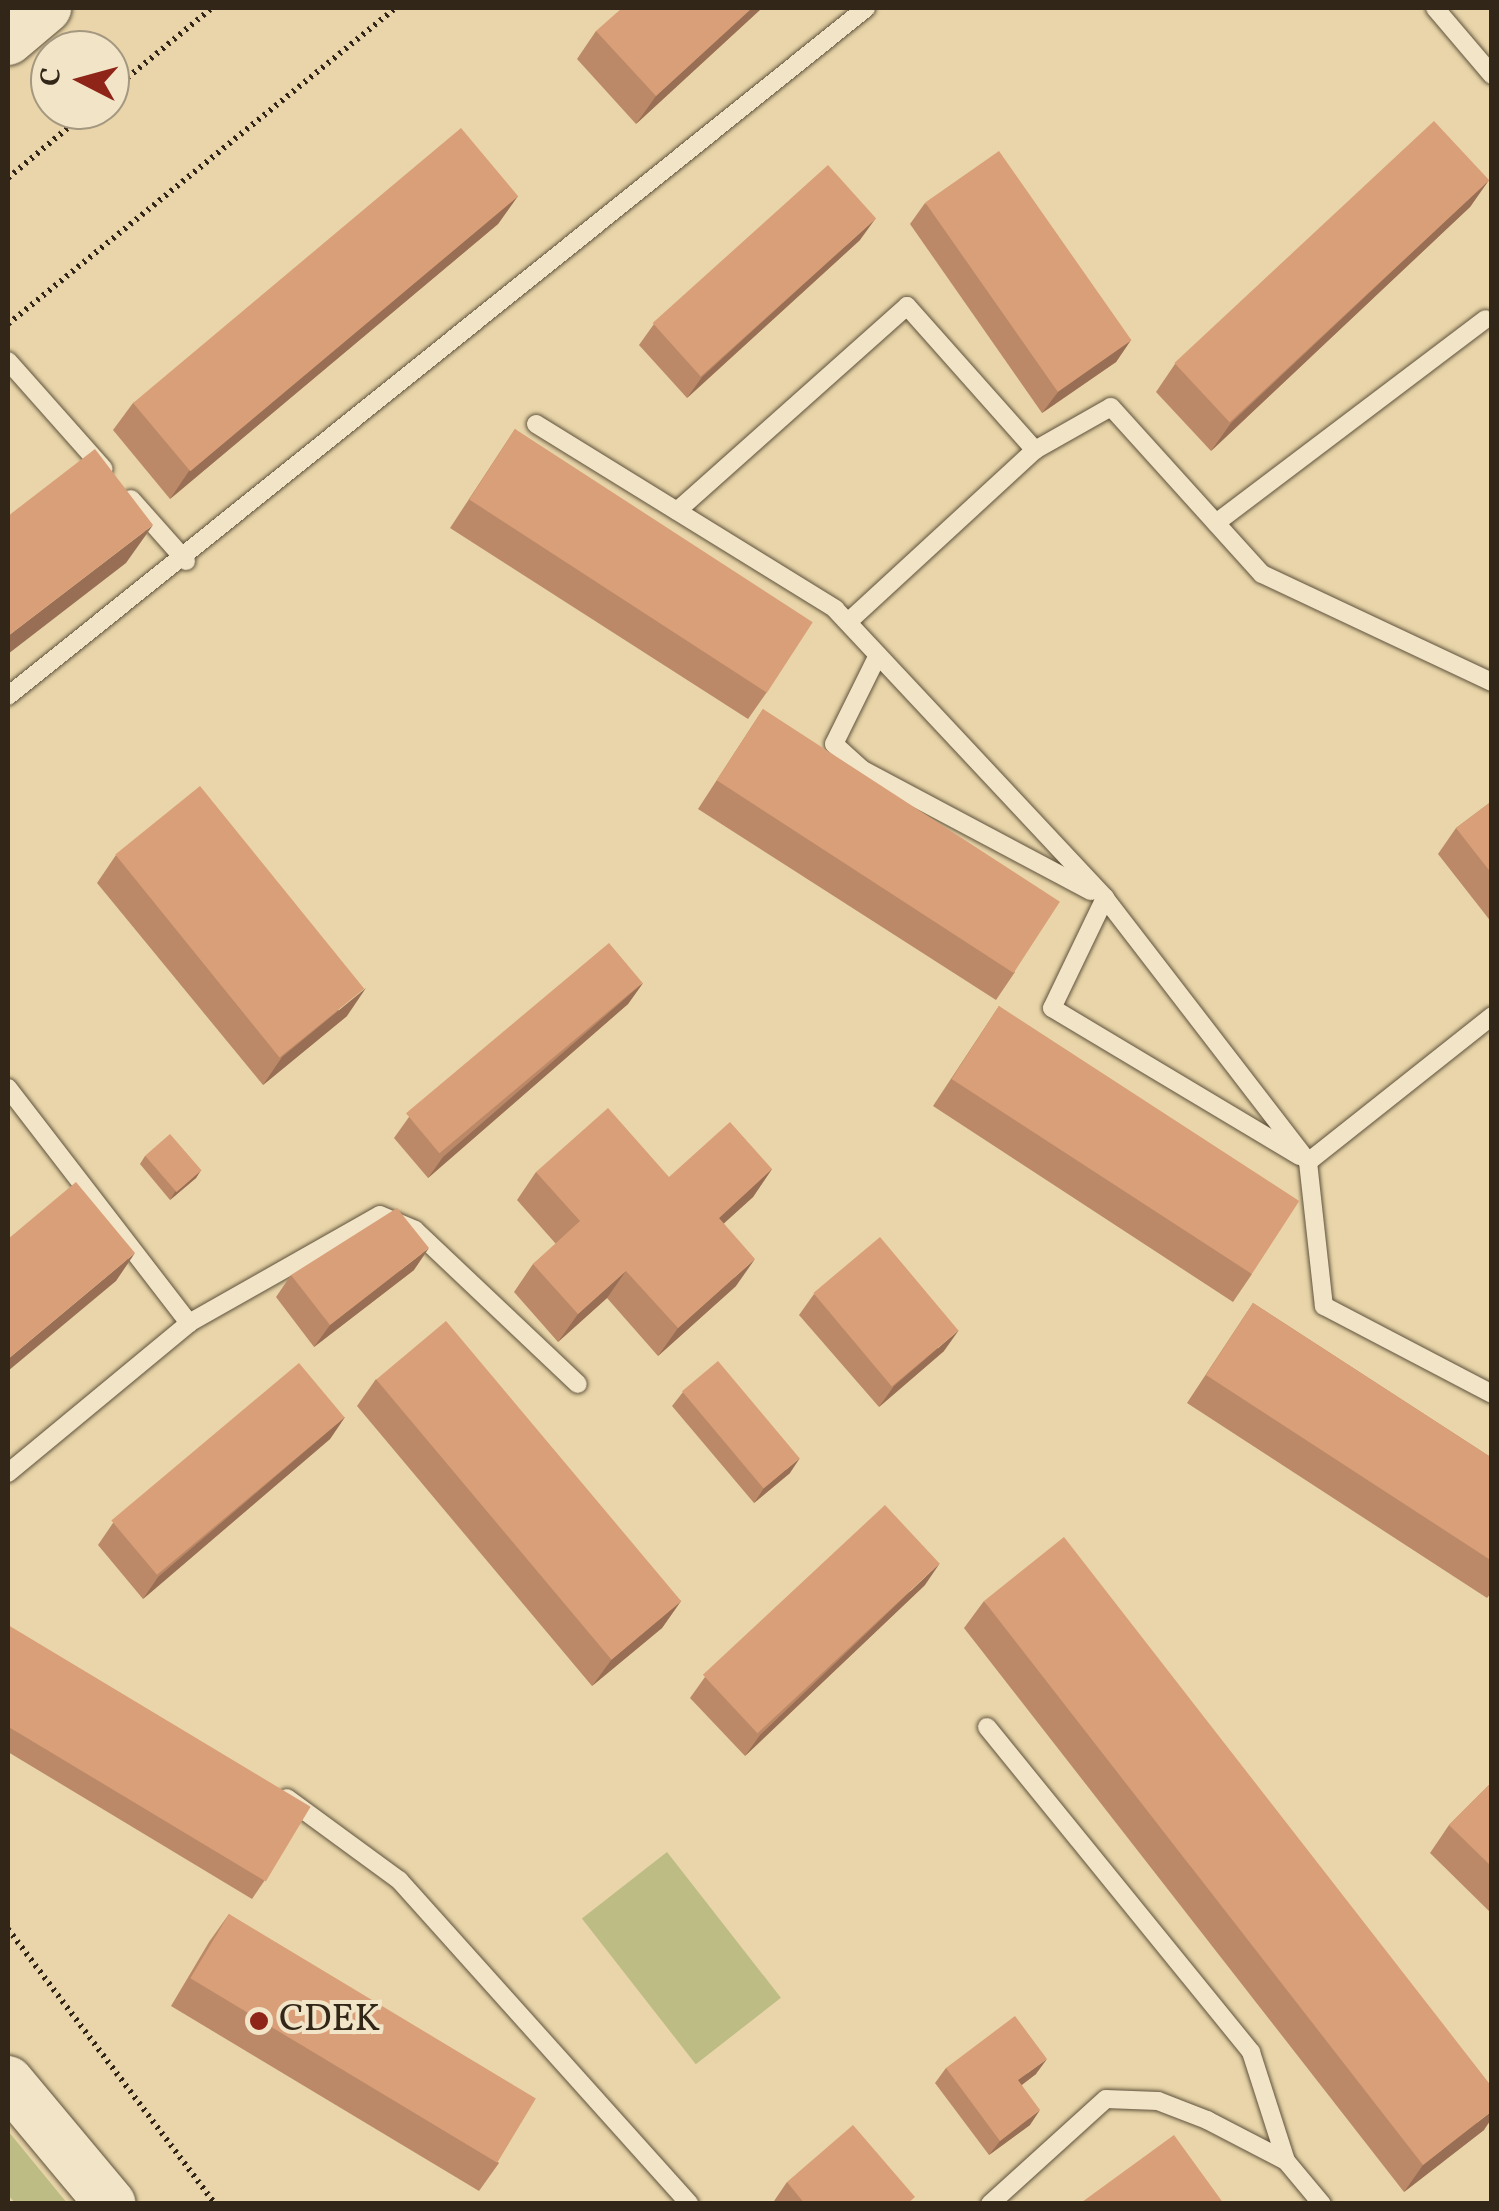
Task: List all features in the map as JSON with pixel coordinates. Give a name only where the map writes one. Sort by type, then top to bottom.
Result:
[{"type":"main road","points":[[8,40],[46,8]]},
{"type":"main road","points":[[8,2081],[111,2204]]},
{"type":"lane","points":[[8,696],[186,561],[866,8]]},
{"type":"lane","points":[[1435,8],[1492,75]]},
{"type":"lane","points":[[676,511],[906,306],[1035,450]]},
{"type":"lane","points":[[1216,523],[1486,319]]},
{"type":"lane","points":[[8,361],[186,561]]},
{"type":"lane","points":[[848,622],[1035,450],[1111,407],[1262,574],[1492,682]]},
{"type":"lane","points":[[536,424],[848,622],[1105,898],[1308,1162],[1324,1306],[1492,1394]]},
{"type":"lane","points":[[878,655],[834,744],[864,770],[1105,898]]},
{"type":"lane","points":[[1105,898],[1052,1008],[1308,1162]]},
{"type":"lane","points":[[1308,1162],[1492,1016]]},
{"type":"lane","points":[[8,1088],[189,1323]]},
{"type":"lane","points":[[8,1473],[189,1323],[380,1215],[415,1230],[578,1384]]},
{"type":"lane","points":[[987,1727],[1252,2052],[1286,2161],[1322,2204]]},
{"type":"lane","points":[[272,1790],[337,1826],[399,1880],[690,2204]]},
{"type":"lane","points":[[990,2204],[1106,2099],[1158,2101],[1286,2161]]},
{"type":"path","points":[[130,76],[212,8]]},
{"type":"path","points":[[8,324],[395,8]]},
{"type":"path","points":[[8,178],[65,130]]},
{"type":"path","points":[[8,1929],[215,2204]]},
{"type":"green space","points":[[667,1852],[781,1998],[696,2064],[582,1918]]},
{"type":"green space","points":[[8,2131],[67,2203],[15,2203],[8,2195]]},
{"type":"building","points":[[622,8],[752,8],[656,96],[596,31]]},
{"type":"building","points":[[1434,121],[1489,180],[1230,422],[1174,363]]},
{"type":"building","points":[[461,128],[518,196],[190,471],[133,403]]},
{"type":"building","points":[[999,151],[1131,340],[1058,392],[925,203]]},
{"type":"building","points":[[828,165],[876,219],[701,376],[653,323]]},
{"type":"building","points":[[515,429],[813,622],[767,693],[469,499]]},
{"type":"building","points":[[95,449],[153,525],[8,636],[8,516]]},
{"type":"building","points":[[763,709],[1060,902],[1014,973],[717,780]]},
{"type":"building","points":[[200,786],[364,989],[280,1057],[115,855]]},
{"type":"building","points":[[1492,801],[1492,874],[1456,828]]},
{"type":"building","points":[[609,943],[642,983],[439,1153],[406,1113]]},
{"type":"building","points":[[999,1006],[1299,1201],[1252,1274],[952,1079]]},
{"type":"building","points":[[608,1108],[669,1177],[730,1122],[772,1169],[719,1218],[755,1259],[678,1328],[626,1271],[578,1314],[533,1264],[580,1221],[536,1172]]},
{"type":"building","points":[[170,1134],[201,1170],[177,1192],[145,1156]]},
{"type":"building","points":[[76,1182],[135,1253],[8,1359],[8,1239]]},
{"type":"building","points":[[397,1208],[429,1248],[330,1325],[291,1275]]},
{"type":"building","points":[[880,1237],[958,1330],[892,1386],[813,1293]]},
{"type":"building","points":[[1253,1303],[1492,1458],[1492,1561],[1206,1375]]},
{"type":"building","points":[[446,1321],[681,1601],[612,1660],[376,1379]]},
{"type":"building","points":[[718,1361],[800,1458],[764,1488],[682,1391]]},
{"type":"building","points":[[299,1363],[345,1417],[157,1575],[111,1520]]},
{"type":"building","points":[[885,1505],[940,1564],[757,1733],[703,1675]]},
{"type":"building","points":[[1064,1537],[1492,2087],[1492,2111],[1423,2165],[984,1601]]},
{"type":"building","points":[[8,1625],[311,1807],[266,1881],[8,1726]]},
{"type":"building","points":[[1492,1782],[1492,1867],[1449,1825]]},
{"type":"building","points":[[229,1914],[536,2098],[497,2163],[190,1978]]},
{"type":"building","points":[[1015,2016],[1047,2059],[1018,2080],[1040,2110],[1000,2141],[946,2068]]},
{"type":"building","points":[[853,2125],[915,2197],[907,2204],[805,2204],[787,2182]]},
{"type":"building","points":[[1174,2135],[1224,2204],[1083,2204],[1082,2202]]},
{"type":"place","name":"CDEK","points":[[259,2021]]}]
